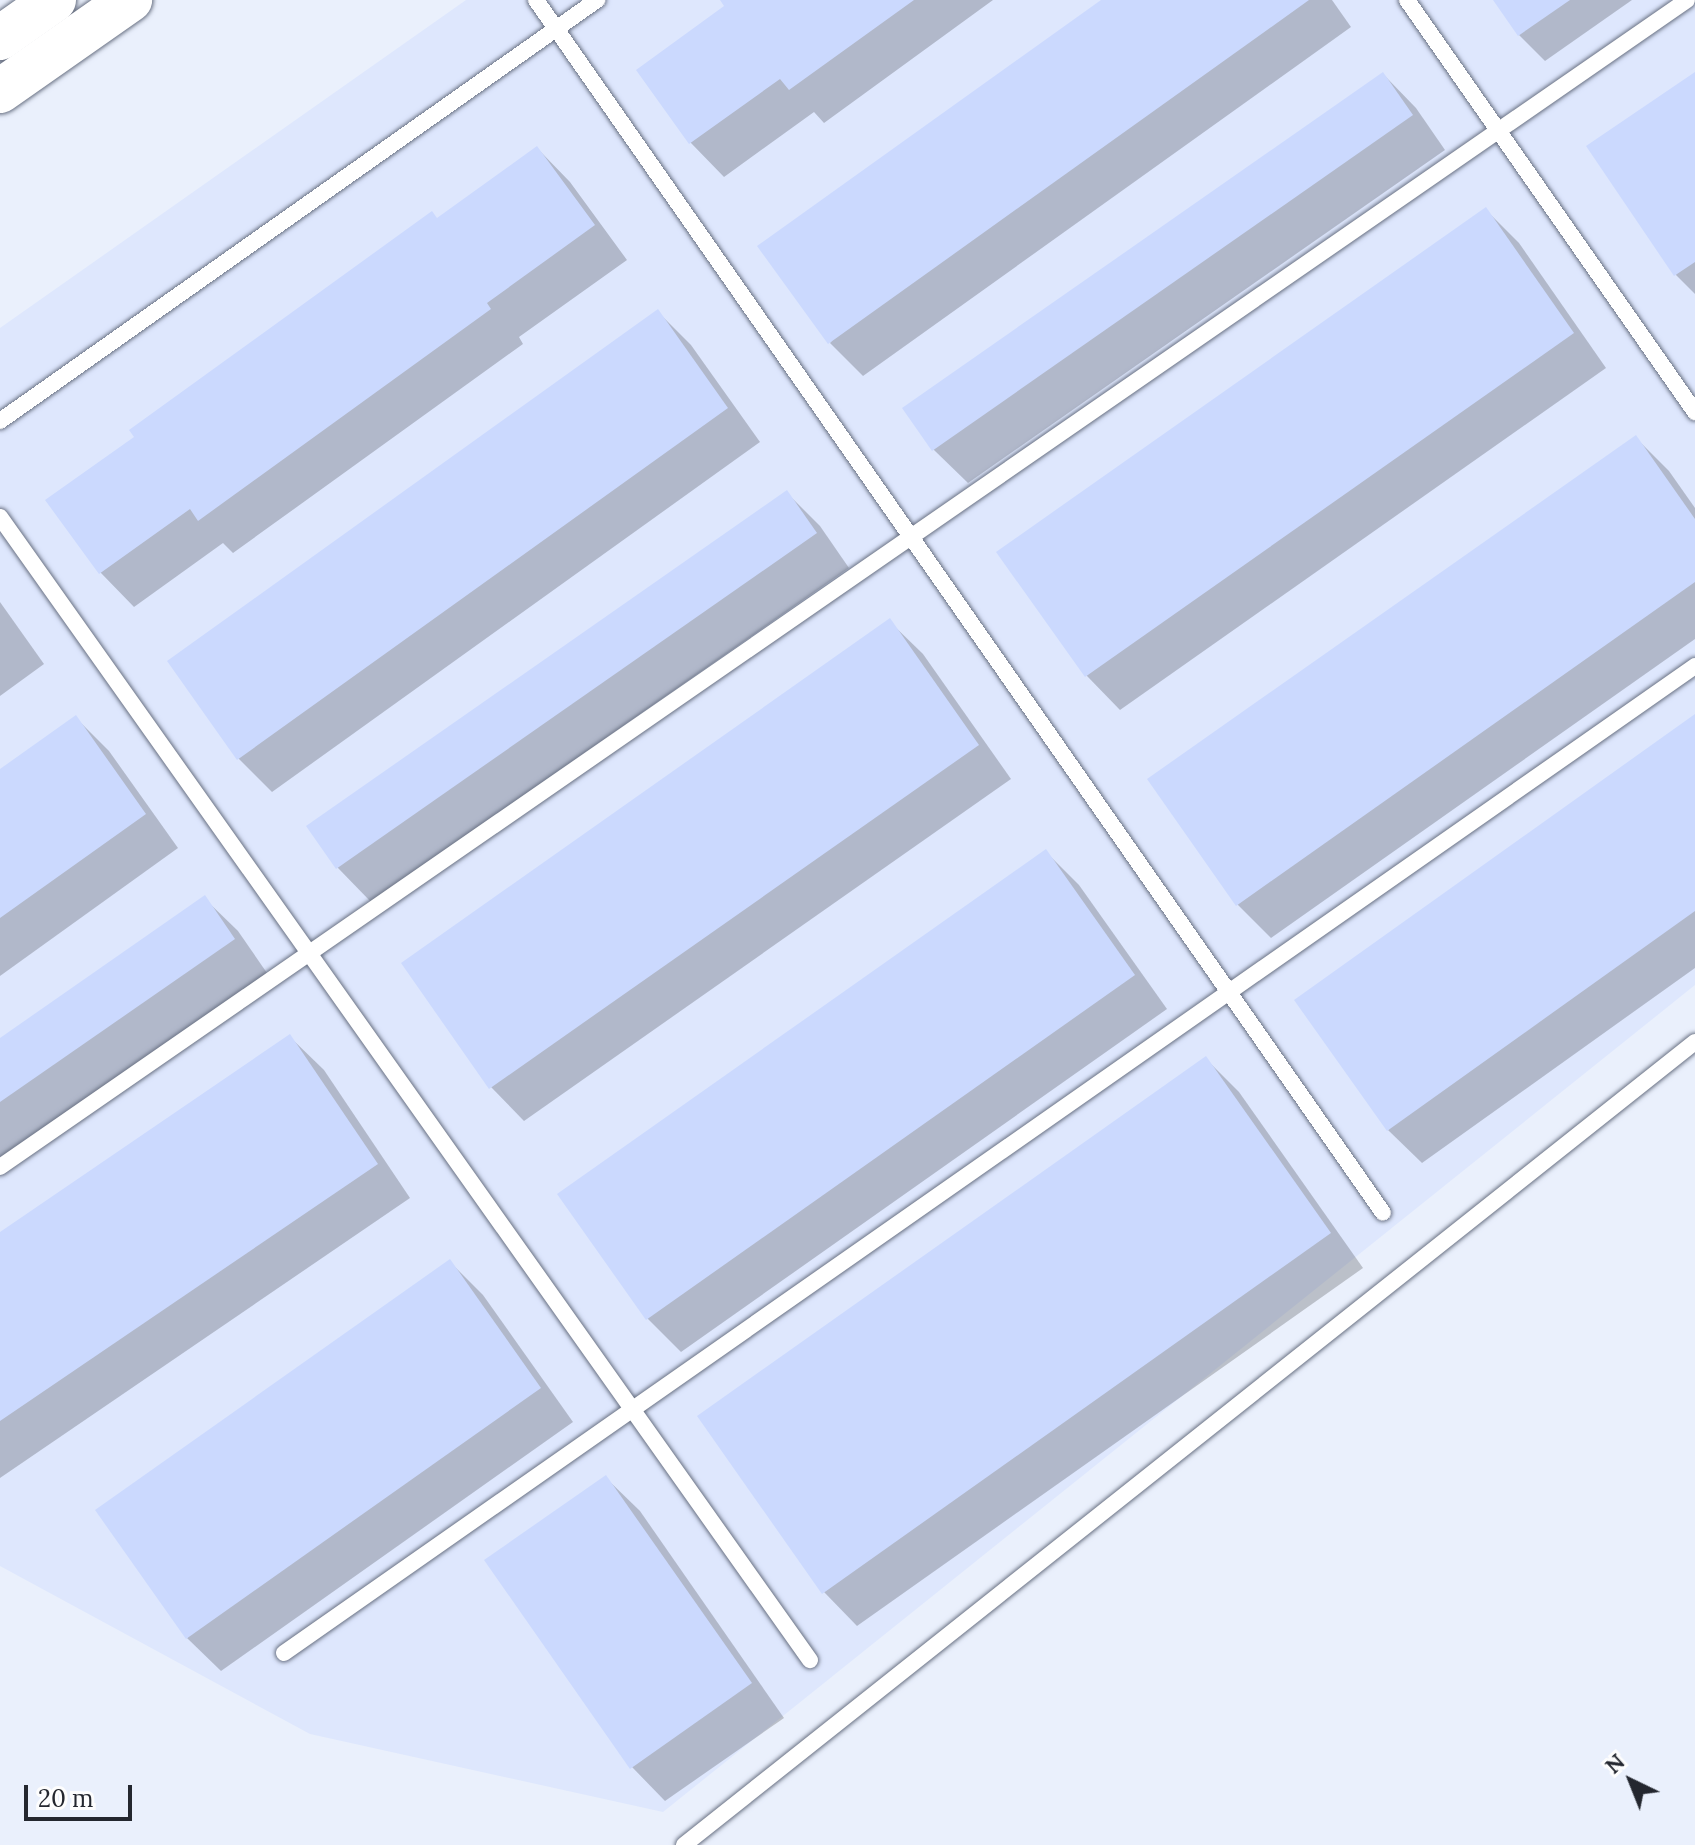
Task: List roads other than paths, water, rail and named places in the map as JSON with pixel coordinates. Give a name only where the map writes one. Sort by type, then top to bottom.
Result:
[{"type":"highway","points":[[0,38],[54,0]]},
{"type":"highway","points":[[0,91],[130,0]]},
{"type":"lane","points":[[536,0],[1383,1213]]},
{"type":"lane","points":[[0,421],[597,0]]},
{"type":"lane","points":[[1407,0],[1695,412]]},
{"type":"lane","points":[[0,1167],[1687,0]]},
{"type":"lane","points":[[0,517],[810,1660]]},
{"type":"lane","points":[[284,1653],[1695,666]]},
{"type":"lane","points":[[684,1845],[1695,1042]]}]
